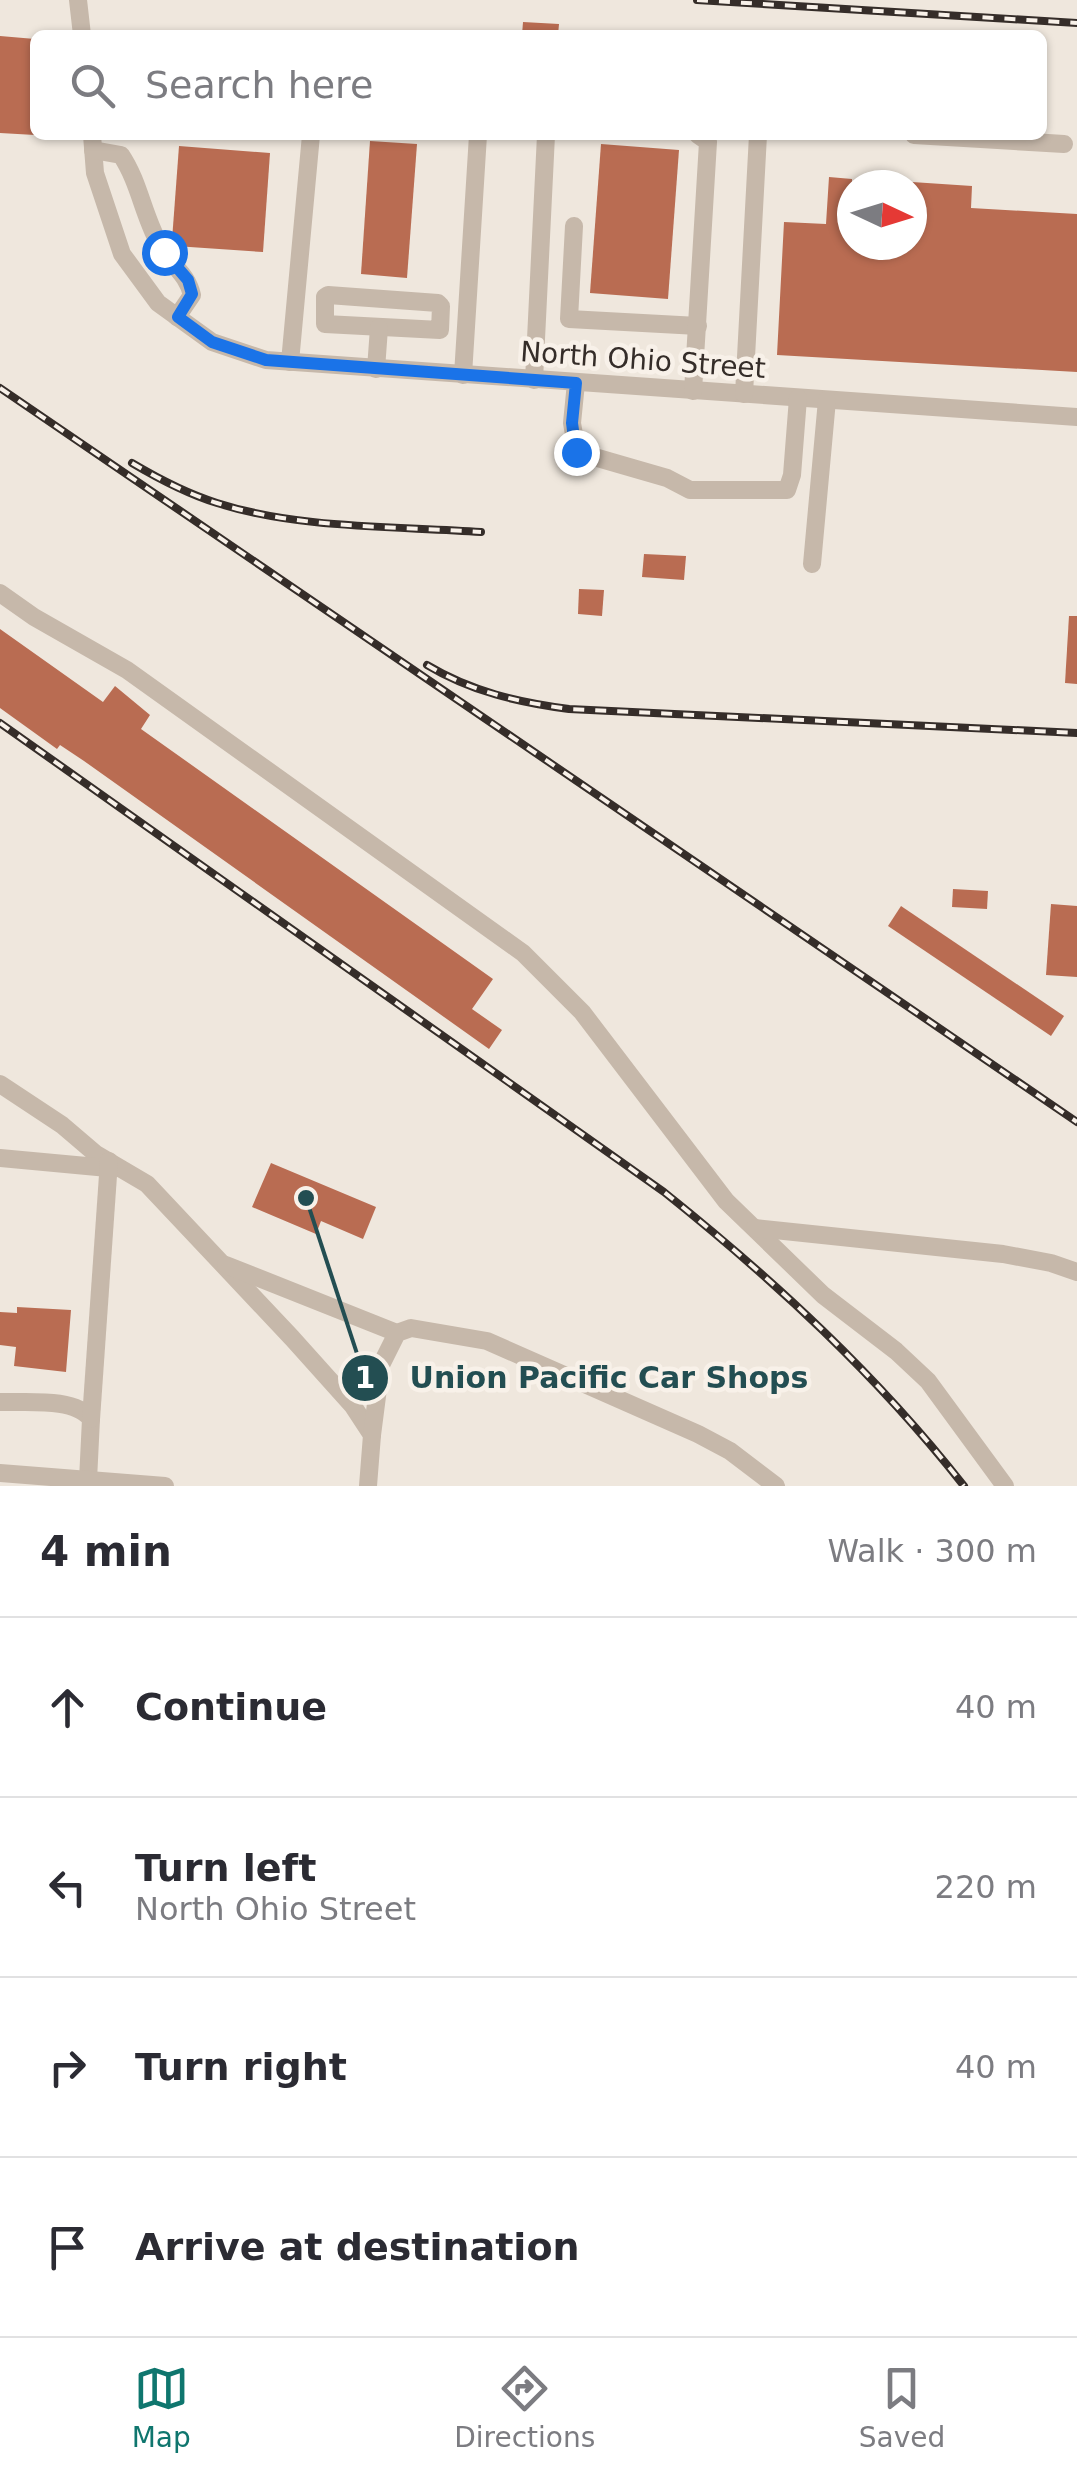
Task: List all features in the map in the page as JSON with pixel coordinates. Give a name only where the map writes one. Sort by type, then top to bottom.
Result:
[{"type":"street","points":[[78,0],[81,30]]},
{"type":"street","points":[[290,362],[311,140]]},
{"type":"street","points":[[462,375],[478,140]]},
{"type":"street","points":[[534,380],[546,140]]},
{"type":"street","points":[[693,391],[705,140]]},
{"type":"street","points":[[744,394],[758,140]]},
{"type":"street","points":[[997,140],[1064,144]]},
{"type":"street","points":[[92,143],[120,155],[130,169],[164,252],[188,280],[192,294],[178,317]]},
{"type":"street","name":"North Ohio Street","points":[[92,143],[96,173],[122,254],[158,303],[208,340],[266,360],[1077,417]]},
{"type":"street","points":[[574,226],[569,319],[698,326]]},
{"type":"street","points":[[325,297],[441,306],[440,330],[436,332],[379,328],[325,324],[325,297]]},
{"type":"street","points":[[376,368],[379,328]]},
{"type":"street","points":[[576,383],[572,423],[576,452],[667,478],[690,490],[787,490],[792,475],[798,398]]},
{"type":"street","points":[[812,564],[827,400]]},
{"type":"street","points":[[0,593],[127,670],[523,953],[582,1012],[700,1172],[823,1294],[928,1381],[1005,1486]]},
{"type":"street","points":[[0,1084],[62,1125],[108,1165],[147,1184],[352,1406],[372,1435]]},
{"type":"street","points":[[0,1158],[108,1165]]},
{"type":"street","points":[[88,1480],[108,1165]]},
{"type":"street","points":[[755,1228],[1002,1254],[1077,1272]]},
{"type":"street","points":[[221,1263],[397,1333],[411,1328],[487,1341],[698,1434],[730,1451],[776,1486]]},
{"type":"street","points":[[368,1486],[380,1366],[397,1333]]},
{"type":"street","points":[[0,1402],[77,1408],[91,1419]]},
{"type":"street","points":[[0,1474],[166,1486]]},
{"type":"building","points":[[523,22],[559,24],[558,30],[522,30]]},
{"type":"building","points":[[0,36],[30,39],[30,135],[0,133]]},
{"type":"building","points":[[370,141],[417,144],[407,278],[361,274]]},
{"type":"building","points":[[601,144],[679,150],[668,299],[590,293]]},
{"type":"building","points":[[179,146],[270,153],[263,252],[175,246],[172,240]]},
{"type":"building","points":[[829,177],[837,178],[837,260],[927,260],[927,183],[972,186],[971,208],[1077,214],[1077,372],[777,355],[784,222],[826,224]]},
{"type":"building","points":[[644,554],[686,556],[684,580],[642,577]]},
{"type":"building","points":[[579,589],[604,590],[602,616],[578,614]]},
{"type":"building","points":[[1069,616],[1077,616],[1077,684],[1065,683]]},
{"type":"building","points":[[0,629],[103,702],[115,686],[150,715],[141,729],[493,979],[472,1009],[502,1030],[489,1049],[84,761],[60,745],[57,749],[0,708]]},
{"type":"building","points":[[953,889],[988,891],[987,909],[952,907]]},
{"type":"building","points":[[1051,904],[1077,906],[1077,977],[1046,975]]},
{"type":"building","points":[[901,906],[1064,1016],[1051,1036],[888,926]]},
{"type":"building","points":[[271,1163],[376,1207],[363,1239],[321,1221],[316,1234],[252,1207]]},
{"type":"building","points":[[17,1307],[71,1310],[66,1372],[14,1366],[16,1347],[0,1345],[0,1312],[17,1313]]},
{"type":"railway","points":[[697,0],[1077,23]]},
{"type":"railway","points":[[0,388],[1077,1122]]},
{"type":"railway","points":[[132,463],[195,495],[280,518],[481,532]]},
{"type":"railway","points":[[427,665],[496,694],[569,709],[1077,733]]},
{"type":"railway","points":[[0,723],[664,1192],[823,1330],[896,1406],[964,1486]]},
{"type":"place","name":"Union Pacific Car Shops","points":[[306,1198]]},
{"type":"route","points":[[164,252],[188,280],[192,294],[178,317],[212,342],[266,360],[576,383],[572,423],[576,452]]}]
